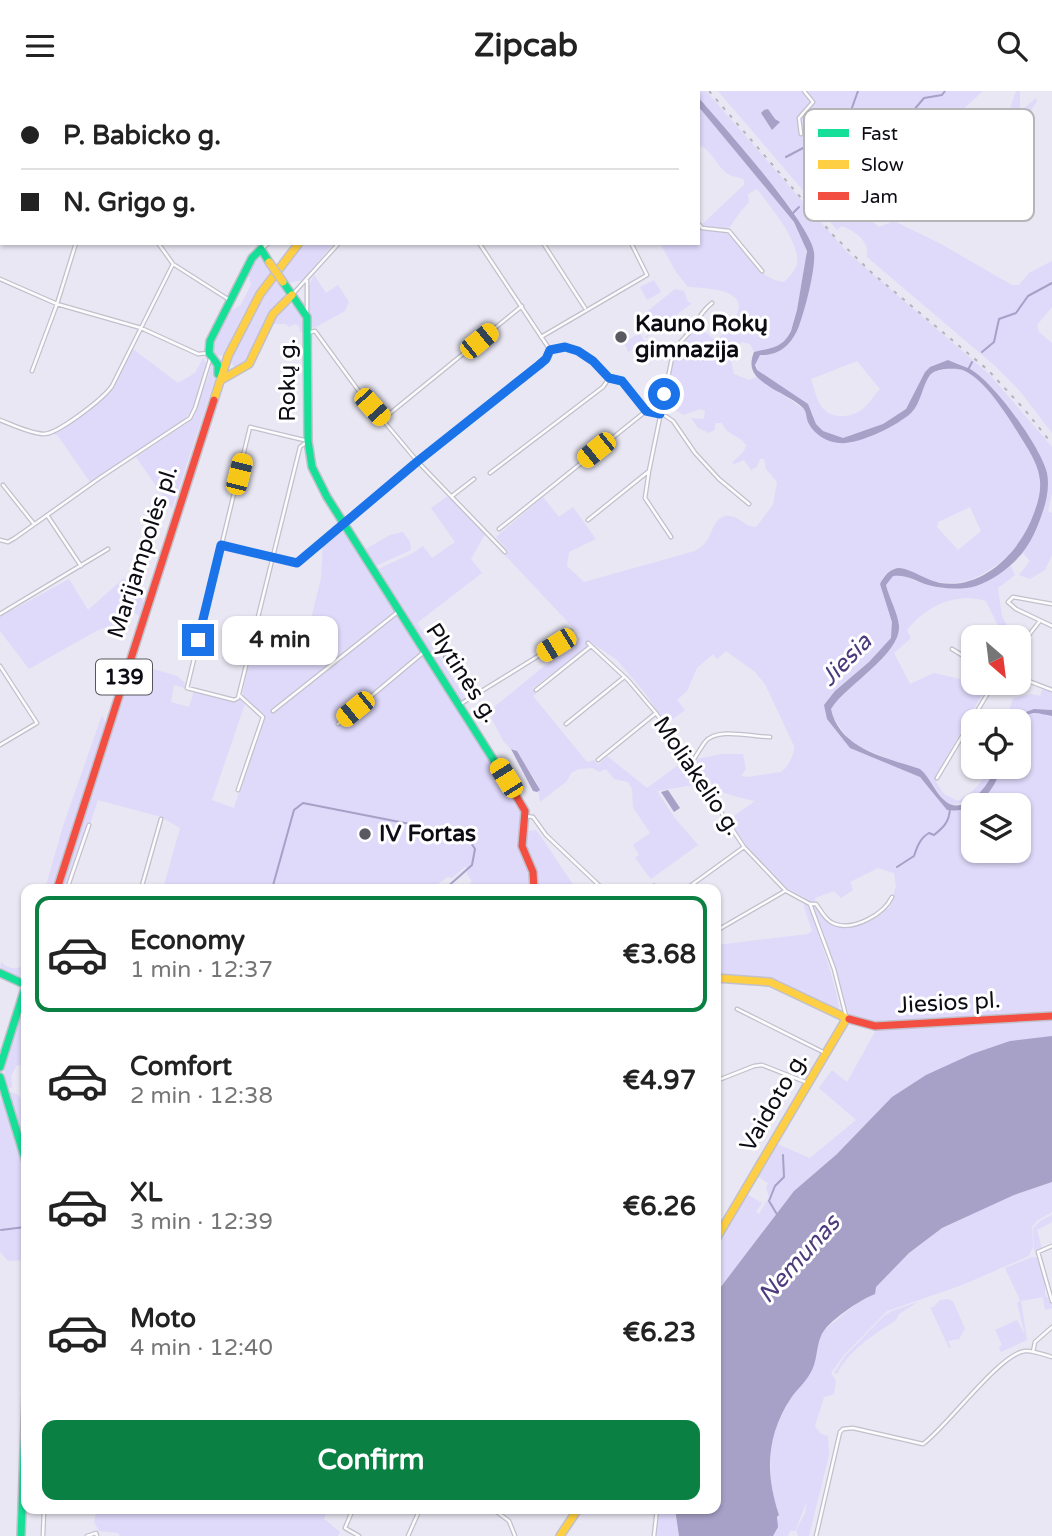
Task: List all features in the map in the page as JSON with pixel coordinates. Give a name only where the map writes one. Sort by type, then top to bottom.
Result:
[{"type":"main road","name":"Marijampolės pl.","points":[[59,884],[218,383],[229,354],[260,294],[297,245]]},
{"type":"main road","name":"Rokų g.","points":[[259,246],[307,317],[308,441],[315,475],[344,524]]},
{"type":"main road","points":[[218,383],[218,367],[211,356],[210,341],[259,246]]},
{"type":"main road","points":[[218,383],[227,374],[249,364],[273,314],[292,295]]},
{"type":"main road","points":[[211,356],[221,359],[229,354]]},
{"type":"main road","points":[[229,354],[229,365],[237,370]]},
{"type":"main road","name":"Plytinės g.","points":[[344,524],[521,801],[527,816]]},
{"type":"main road","points":[[527,816],[522,846],[534,875],[534,884]]},
{"type":"main road","points":[[0,973],[21,983]]},
{"type":"main road","points":[[721,978],[770,982],[846,1018]]},
{"type":"main road","points":[[0,1067],[21,1001]]},
{"type":"main road","name":"Jiesios pl.","points":[[846,1018],[875,1026],[1052,1016]]},
{"type":"main road","name":"Vaidoto g.","points":[[721,1231],[846,1018]]},
{"type":"main road","points":[[0,1077],[21,1146]]},
{"type":"main road","points":[[21,1536],[22,1514]]},
{"type":"main road","points":[[560,1536],[575,1514]]},
{"type":"street","points":[[804,91],[813,102],[807,109]]},
{"type":"street","points":[[802,134],[799,118],[804,112]]},
{"type":"street","points":[[700,226],[702,228],[729,230],[762,271]]},
{"type":"street","points":[[32,371],[75,245]]},
{"type":"street","points":[[159,245],[173,264],[230,300]]},
{"type":"street","points":[[292,295],[337,245]]},
{"type":"street","points":[[480,245],[550,350]]},
{"type":"street","points":[[544,245],[585,309]]},
{"type":"street","points":[[541,337],[585,309],[646,276],[647,272],[632,245]]},
{"type":"street","points":[[0,420],[46,434],[53,432],[108,391],[173,264]]},
{"type":"street","points":[[0,279],[57,304],[141,328],[211,356],[190,418],[8,542],[0,540]]},
{"type":"street","points":[[307,281],[307,317]]},
{"type":"street","points":[[671,537],[645,498],[649,471],[675,346],[712,303]]},
{"type":"street","points":[[383,419],[522,306]]},
{"type":"street","points":[[307,333],[315,331],[361,394],[418,461],[505,552]]},
{"type":"street","points":[[550,350],[565,347],[578,351],[593,361],[609,378],[622,381],[646,411],[673,421],[695,453],[719,479],[748,503]]},
{"type":"street","points":[[221,545],[297,563],[418,461],[539,365],[550,350]]},
{"type":"street","points":[[490,473],[603,387],[609,378]]},
{"type":"street","points":[[499,529],[646,411]]},
{"type":"street","points":[[250,427],[308,441],[300,447],[238,696],[234,700],[187,688],[250,427]]},
{"type":"street","points":[[588,520],[649,471]]},
{"type":"street","points":[[452,496],[474,479]]},
{"type":"street","points":[[3,485],[34,524]]},
{"type":"street","points":[[47,515],[81,566]]},
{"type":"street","points":[[0,614],[108,549]]},
{"type":"street","points":[[1052,604],[1013,597],[1009,602],[1039,622],[1052,626]]},
{"type":"street","points":[[273,711],[399,611]]},
{"type":"street","points":[[1031,632],[1039,622]]},
{"type":"street","points":[[459,705],[556,645],[571,631]]},
{"type":"street","name":"Moliakelio g.","points":[[536,690],[589,644],[624,677],[656,713],[744,847],[786,891],[810,904],[816,904],[826,918],[834,924],[844,926],[855,925],[881,910],[892,897]]},
{"type":"street","points":[[952,649],[961,655]]},
{"type":"street","points":[[338,723],[425,652]]},
{"type":"street","points":[[0,666],[37,723],[0,745]]},
{"type":"street","points":[[566,724],[624,677]]},
{"type":"street","points":[[1031,682],[1052,690]]},
{"type":"street","points":[[936,778],[987,695]]},
{"type":"street","points":[[238,696],[263,717],[238,790]]},
{"type":"street","points":[[598,760],[656,713]]},
{"type":"street","points":[[690,765],[705,742],[714,735],[770,737]]},
{"type":"street","points":[[527,816],[533,817],[546,835],[598,884]]},
{"type":"street","points":[[142,884],[161,819]]},
{"type":"street","points":[[69,884],[89,825]]},
{"type":"street","points":[[693,884],[744,847]]},
{"type":"street","points":[[721,928],[786,891]]},
{"type":"street","points":[[810,904],[834,969],[846,1018]]},
{"type":"street","points":[[737,1009],[826,1053]]},
{"type":"street","points":[[721,1079],[762,1065],[808,1083]]},
{"type":"street","points":[[1052,1246],[1038,1252],[1052,1301]]},
{"type":"street","points":[[1033,1352],[1035,1342],[1052,1327]]},
{"type":"street","points":[[816,1536],[841,1430],[853,1429],[923,1444],[1003,1364],[1018,1353],[1033,1352],[1052,1357]]},
{"type":"street","points":[[43,1536],[44,1514]]},
{"type":"street","points":[[351,1514],[345,1528],[359,1536]]},
{"type":"street","points":[[408,1536],[418,1514]]},
{"type":"street","points":[[500,1514],[509,1521],[514,1536]]},
{"type":"street","points":[[654,1536],[656,1514]]},
{"type":"street","points":[[87,1536],[97,1534]]},
{"type":"shaded area","points":[[700,91],[706,91],[804,203],[804,221],[820,221],[847,252],[989,374],[1052,447],[1052,493],[1048,511],[1052,513],[1052,555],[1045,570],[1030,579],[1019,575],[1030,561],[1023,553],[1038,526],[1044,506],[1047,476],[1044,464],[1027,433],[1003,400],[968,368],[948,360],[930,367],[906,409],[883,424],[843,438],[823,431],[816,424],[812,412],[757,370],[756,361],[760,355],[784,348],[796,332],[810,289],[814,252],[808,237],[782,196],[700,99]],"holes":[[[857,361],[880,389],[868,404],[850,415],[831,414],[821,406],[811,379]]]},
{"type":"shaded area","points":[[718,91],[983,91],[963,109],[804,109],[804,191]]},
{"type":"shaded area","points":[[1016,91],[1020,91],[1020,109],[1010,109]]},
{"type":"shaded area","points":[[1036,98],[1032,109],[1023,109]]},
{"type":"shaded area","points":[[700,108],[794,222],[806,244],[797,310],[789,336],[777,347],[754,352],[750,344],[742,342],[733,348],[730,356],[734,374],[749,380],[757,377],[805,410],[816,433],[853,440],[876,434],[905,417],[933,373],[946,369],[965,371],[979,381],[1010,418],[1039,472],[1040,491],[1030,524],[1013,550],[995,566],[975,578],[953,583],[929,580],[899,568],[891,570],[882,579],[895,621],[894,637],[827,707],[848,744],[920,772],[945,805],[961,805],[961,863],[1031,863],[1031,793],[982,793],[992,779],[1031,779],[1031,713],[1052,713],[1052,1036],[1010,1041],[837,1154],[794,1191],[721,1288],[721,1239],[747,1194],[762,1203],[756,1212],[759,1214],[769,1197],[766,1187],[768,1183],[758,1177],[777,1144],[810,1158],[856,1120],[819,1088],[832,1070],[847,1082],[876,1030],[901,1027],[899,1024],[862,1021],[843,1009],[834,969],[812,907],[810,908],[830,969],[839,1007],[837,1010],[777,981],[721,974],[721,944],[808,934],[812,931],[804,907],[804,897],[783,886],[746,845],[728,820],[755,801],[705,784],[695,769],[697,759],[722,754],[743,754],[746,769],[741,776],[747,777],[781,772],[790,760],[794,746],[765,684],[755,672],[726,651],[717,659],[713,654],[697,668],[687,691],[677,700],[685,710],[666,724],[645,693],[617,660],[589,641],[586,648],[533,688],[536,694],[533,696],[587,762],[594,760],[598,765],[607,756],[647,788],[685,760],[699,784],[657,791],[674,817],[698,845],[651,879],[635,858],[639,855],[633,845],[650,833],[633,807],[632,789],[628,782],[614,779],[606,769],[599,772],[593,768],[579,769],[571,773],[567,781],[540,802],[537,783],[515,749],[511,749],[504,742],[488,712],[581,636],[505,555],[509,552],[496,537],[543,497],[559,517],[573,507],[596,539],[569,552],[567,566],[584,582],[695,551],[707,541],[721,517],[734,517],[756,527],[773,505],[777,482],[766,469],[764,459],[760,459],[757,467],[751,470],[744,460],[734,464],[732,463],[744,451],[746,445],[727,431],[722,423],[715,423],[715,430],[709,433],[698,428],[691,418],[704,419],[705,411],[701,409],[683,415],[674,409],[663,409],[673,361],[685,339],[693,333],[703,332],[716,341],[733,321],[739,305],[730,294],[722,291],[688,287],[661,245],[700,245],[700,226],[744,185],[744,180],[728,174],[700,146]],"holes":[[[757,189],[783,224],[797,255],[797,264],[784,282],[775,280],[759,269],[726,232],[749,202],[748,194]],[[970,507],[981,531],[958,550],[937,527],[938,522]],[[878,868],[894,873],[896,886],[890,907],[857,924],[840,927],[824,918],[819,911],[815,898],[834,891],[841,898],[853,890],[850,882]]]},
{"type":"shaded area","points":[[829,221],[872,221],[879,227],[894,221],[941,244],[1012,285],[1019,285],[1029,273],[1052,261],[1052,307],[1037,325],[1039,332],[1052,343],[1052,433],[1019,390],[994,365],[867,257],[866,246],[861,238],[842,226],[837,230]]},
{"type":"shaded area","points":[[304,245],[332,245],[303,280],[288,283],[280,272]]},
{"type":"shaded area","points":[[256,258],[263,259],[272,272],[244,313],[223,355],[215,356],[211,349],[212,343],[228,312],[240,306],[251,285],[248,272]]},
{"type":"shaded area","points":[[314,275],[326,293],[338,285],[349,302],[345,311],[314,328],[309,324],[308,288]]},
{"type":"shaded area","points":[[274,279],[284,289],[285,297],[267,319],[245,364],[235,367],[230,362],[231,357],[260,298]]},
{"type":"shaded area","points":[[654,280],[661,292],[647,300],[640,287]]},
{"type":"shaded area","points":[[675,289],[684,291],[688,302],[692,303],[646,338],[649,333],[641,328],[640,317]]},
{"type":"shaded area","points":[[289,304],[297,308],[301,315],[304,332],[300,332],[299,326],[295,324],[289,327],[286,324],[274,324],[268,332],[277,313]]},
{"type":"shaded area","points":[[640,333],[645,343],[628,352],[624,342]]},
{"type":"shaded area","points":[[133,349],[178,383],[195,373],[203,358],[207,365],[193,408],[185,419],[90,482],[54,434],[107,395]]},
{"type":"shaded area","points":[[213,362],[217,373],[172,509],[136,457],[194,416]]},
{"type":"shaded area","points":[[448,496],[485,534],[471,559],[482,573],[417,623],[466,699],[461,701],[376,570],[423,546],[432,558],[455,542],[431,508]]},
{"type":"shaded area","points":[[340,529],[352,542],[520,806],[531,884],[469,884],[472,882],[466,866],[452,878],[447,877],[438,884],[164,884],[180,828],[161,817],[98,800],[77,864],[73,863],[67,884],[62,884],[132,668],[137,669],[140,665],[177,676],[185,683],[185,688],[174,685],[171,702],[189,707],[194,691],[234,702],[240,699],[245,704],[212,800],[234,808],[263,718],[242,696],[250,654],[284,663],[304,648],[321,578],[323,542]]},
{"type":"shaded area","points":[[403,532],[410,542],[411,550],[373,565],[364,550],[390,535]]},
{"type":"shaded area","points":[[1011,566],[1015,575],[998,588],[1002,616],[1007,625],[998,625],[986,601],[975,598],[953,600],[932,608],[914,622],[907,630],[911,638],[894,653],[910,684],[934,673],[961,679],[961,695],[982,695],[974,709],[961,709],[961,732],[937,774],[936,782],[944,794],[958,801],[961,799],[961,803],[952,805],[945,802],[926,775],[851,743],[833,717],[831,709],[882,658],[897,637],[899,626],[886,585],[893,575],[942,588],[973,585]]},
{"type":"shaded area","points":[[124,578],[144,602],[139,616],[131,610],[111,626],[98,630],[29,669],[0,631],[0,617],[69,579],[88,610]]},
{"type":"shaded area","points":[[1043,688],[1052,691],[1052,710],[1010,709],[1013,698],[1031,694],[1040,696]]},
{"type":"shaded area","points":[[102,715],[106,724],[56,884],[46,884],[63,826]]},
{"type":"shaded area","points":[[982,779],[992,779],[979,793],[970,793]]},
{"type":"shaded area","points":[[536,830],[573,884],[537,884],[527,853],[528,831]]},
{"type":"shaded area","points":[[1,962],[8,967],[21,966],[21,975],[16,977],[0,970]]},
{"type":"shaded area","points":[[21,1014],[21,1065],[17,1065],[11,1076],[10,1088],[6,1086],[4,1070]]},
{"type":"shaded area","points":[[8,1094],[17,1094],[21,1098],[21,1130],[19,1129]]},
{"type":"shaded area","points":[[0,1099],[6,1104],[21,1151],[21,1260],[8,1261],[0,1252]]},
{"type":"shaded area","points":[[1052,1182],[1052,1212],[1032,1227],[1033,1246],[1029,1256],[962,1285],[887,1311],[844,1355],[831,1373],[836,1381],[834,1394],[824,1397],[815,1426],[821,1434],[828,1436],[829,1455],[809,1536],[798,1536],[796,1530],[805,1513],[807,1501],[795,1531],[790,1531],[788,1536],[773,1536],[779,1515],[771,1481],[770,1447],[773,1432],[793,1394],[810,1374],[822,1332],[862,1299],[875,1294],[875,1287],[909,1253],[942,1228],[1014,1195]]},
{"type":"shaded area","points":[[1052,1215],[1052,1222],[1037,1230],[1042,1249],[1034,1251],[1033,1228]]},
{"type":"shaded area","points":[[1032,1257],[1039,1258],[1045,1275],[1045,1295],[1052,1308],[1045,1310],[1043,1297],[1021,1301],[1027,1340],[1001,1352],[999,1347],[1002,1345],[995,1330],[1017,1320],[1025,1335],[1017,1303],[1020,1300],[1005,1268]]},
{"type":"shaded area","points":[[947,1299],[953,1301],[965,1329],[959,1339],[948,1341],[951,1347],[949,1348],[930,1307]]},
{"type":"shaded area","points":[[918,1302],[863,1343],[837,1374],[834,1373],[845,1356],[884,1316]]},
{"type":"shaded area","points":[[96,1514],[326,1514],[324,1519],[340,1532],[338,1536],[120,1536],[118,1533],[99,1531],[94,1522]]},
{"type":"shaded area","points":[[658,1514],[676,1514],[679,1536],[656,1536]]},
{"type":"water","points":[[700,99],[782,197],[798,219],[814,252],[810,289],[796,332],[784,348],[760,355],[755,365],[757,370],[808,404],[816,424],[823,431],[843,438],[883,424],[906,409],[925,372],[930,367],[948,360],[968,368],[990,385],[1026,431],[1043,461],[1048,481],[1045,504],[1034,534],[1017,559],[994,577],[970,587],[939,587],[907,577],[893,576],[886,585],[898,621],[897,637],[882,658],[831,709],[836,723],[854,743],[879,756],[920,769],[944,800],[951,805],[961,804],[961,809],[947,810],[920,777],[850,748],[827,719],[824,705],[835,691],[869,662],[891,638],[892,622],[880,584],[885,575],[900,568],[935,582],[956,584],[985,574],[1010,554],[1028,527],[1039,494],[1040,477],[1025,444],[999,404],[974,376],[962,370],[944,369],[933,373],[927,379],[911,413],[877,434],[847,443],[830,441],[818,435],[807,421],[801,406],[758,378],[751,365],[754,352],[780,344],[791,331],[807,251],[794,222],[700,108]]},
{"type":"water","points":[[768,109],[780,122],[772,130],[761,113]]},
{"type":"water","points":[[448,653],[465,679],[462,685],[443,658],[443,654]]},
{"type":"water","points":[[1031,710],[1052,710],[1052,716],[1031,714]]},
{"type":"water","points":[[511,749],[517,751],[540,790],[537,792],[533,791]]},
{"type":"water","points":[[990,779],[997,779],[989,793],[979,793]]},
{"type":"water","points":[[668,790],[680,808],[674,812],[661,792]]},
{"type":"water","name":"Nemunas","points":[[1052,1036],[1052,1182],[1014,1195],[942,1228],[909,1253],[876,1287],[875,1294],[845,1312],[824,1330],[813,1368],[783,1412],[773,1441],[770,1455],[771,1484],[779,1515],[778,1527],[773,1536],[679,1536],[676,1514],[721,1514],[721,1287],[794,1191],[837,1154],[892,1097],[926,1075],[972,1054],[1010,1041]]},
{"type":"waterway","points":[[852,109],[858,91]]},
{"type":"waterway","points":[[915,109],[924,98],[942,95],[945,91]]},
{"type":"waterway","points":[[786,157],[803,148]]},
{"type":"waterway","points":[[792,214],[799,207]]},
{"type":"waterway","points":[[982,352],[994,342],[999,319],[1016,313],[1028,296],[1052,283]]},
{"type":"waterway","points":[[968,370],[972,362]]},
{"type":"waterway","points":[[273,884],[294,810],[303,803],[466,835],[475,849],[472,865],[451,884]]},
{"type":"waterway","points":[[897,867],[914,856],[919,843],[926,835],[934,835],[943,827],[950,809]]},
{"type":"waterway","points":[[778,1216],[769,1201],[775,1186],[784,1177],[783,1155]]},
{"type":"waterway","points":[[1,1230],[21,1228]]},
{"type":"railway","points":[[709,91],[804,201]]},
{"type":"railway","points":[[821,221],[871,272],[988,370],[1052,444]]},
{"type":"traffic: fast","points":[[218,374],[218,365],[209,353],[210,341],[252,258],[261,249],[269,262]]},
{"type":"traffic: fast","points":[[283,282],[307,317],[308,441],[312,467],[327,497],[512,789]]},
{"type":"traffic: fast","points":[[0,973],[21,983]]},
{"type":"traffic: fast","points":[[0,1067],[21,1001]]},
{"type":"traffic: fast","points":[[0,1077],[21,1146]]},
{"type":"traffic: fast","points":[[21,1536],[22,1514]]},
{"type":"traffic: slow","points":[[214,400],[228,356],[260,294],[297,245]]},
{"type":"traffic: slow","points":[[269,262],[283,282]]},
{"type":"traffic: slow","points":[[221,380],[249,364],[273,314],[292,295]]},
{"type":"traffic: slow","points":[[721,978],[770,982],[844,1017]]},
{"type":"traffic: slow","points":[[721,1231],[845,1021]]},
{"type":"traffic: slow","points":[[560,1536],[575,1514]]},
{"type":"traffic: jam","points":[[59,884],[214,400]]},
{"type":"traffic: jam","points":[[512,789],[525,811],[522,846],[533,872],[534,884]]},
{"type":"traffic: jam","points":[[849,1019],[875,1026],[1052,1016]]},
{"type":"place","name":"Kauno Rokų gimnazija","points":[[621,337]]},
{"type":"place","name":"IV Fortas","points":[[365,834]]},
{"type":"route","points":[[198,640],[221,545],[297,563],[418,461],[539,365],[550,350],[565,347],[578,351],[593,361],[609,378],[622,381],[646,411],[660,414],[664,394]]},
{"type":"water label","name":"Jiesia","points":[[846,660]]}]
